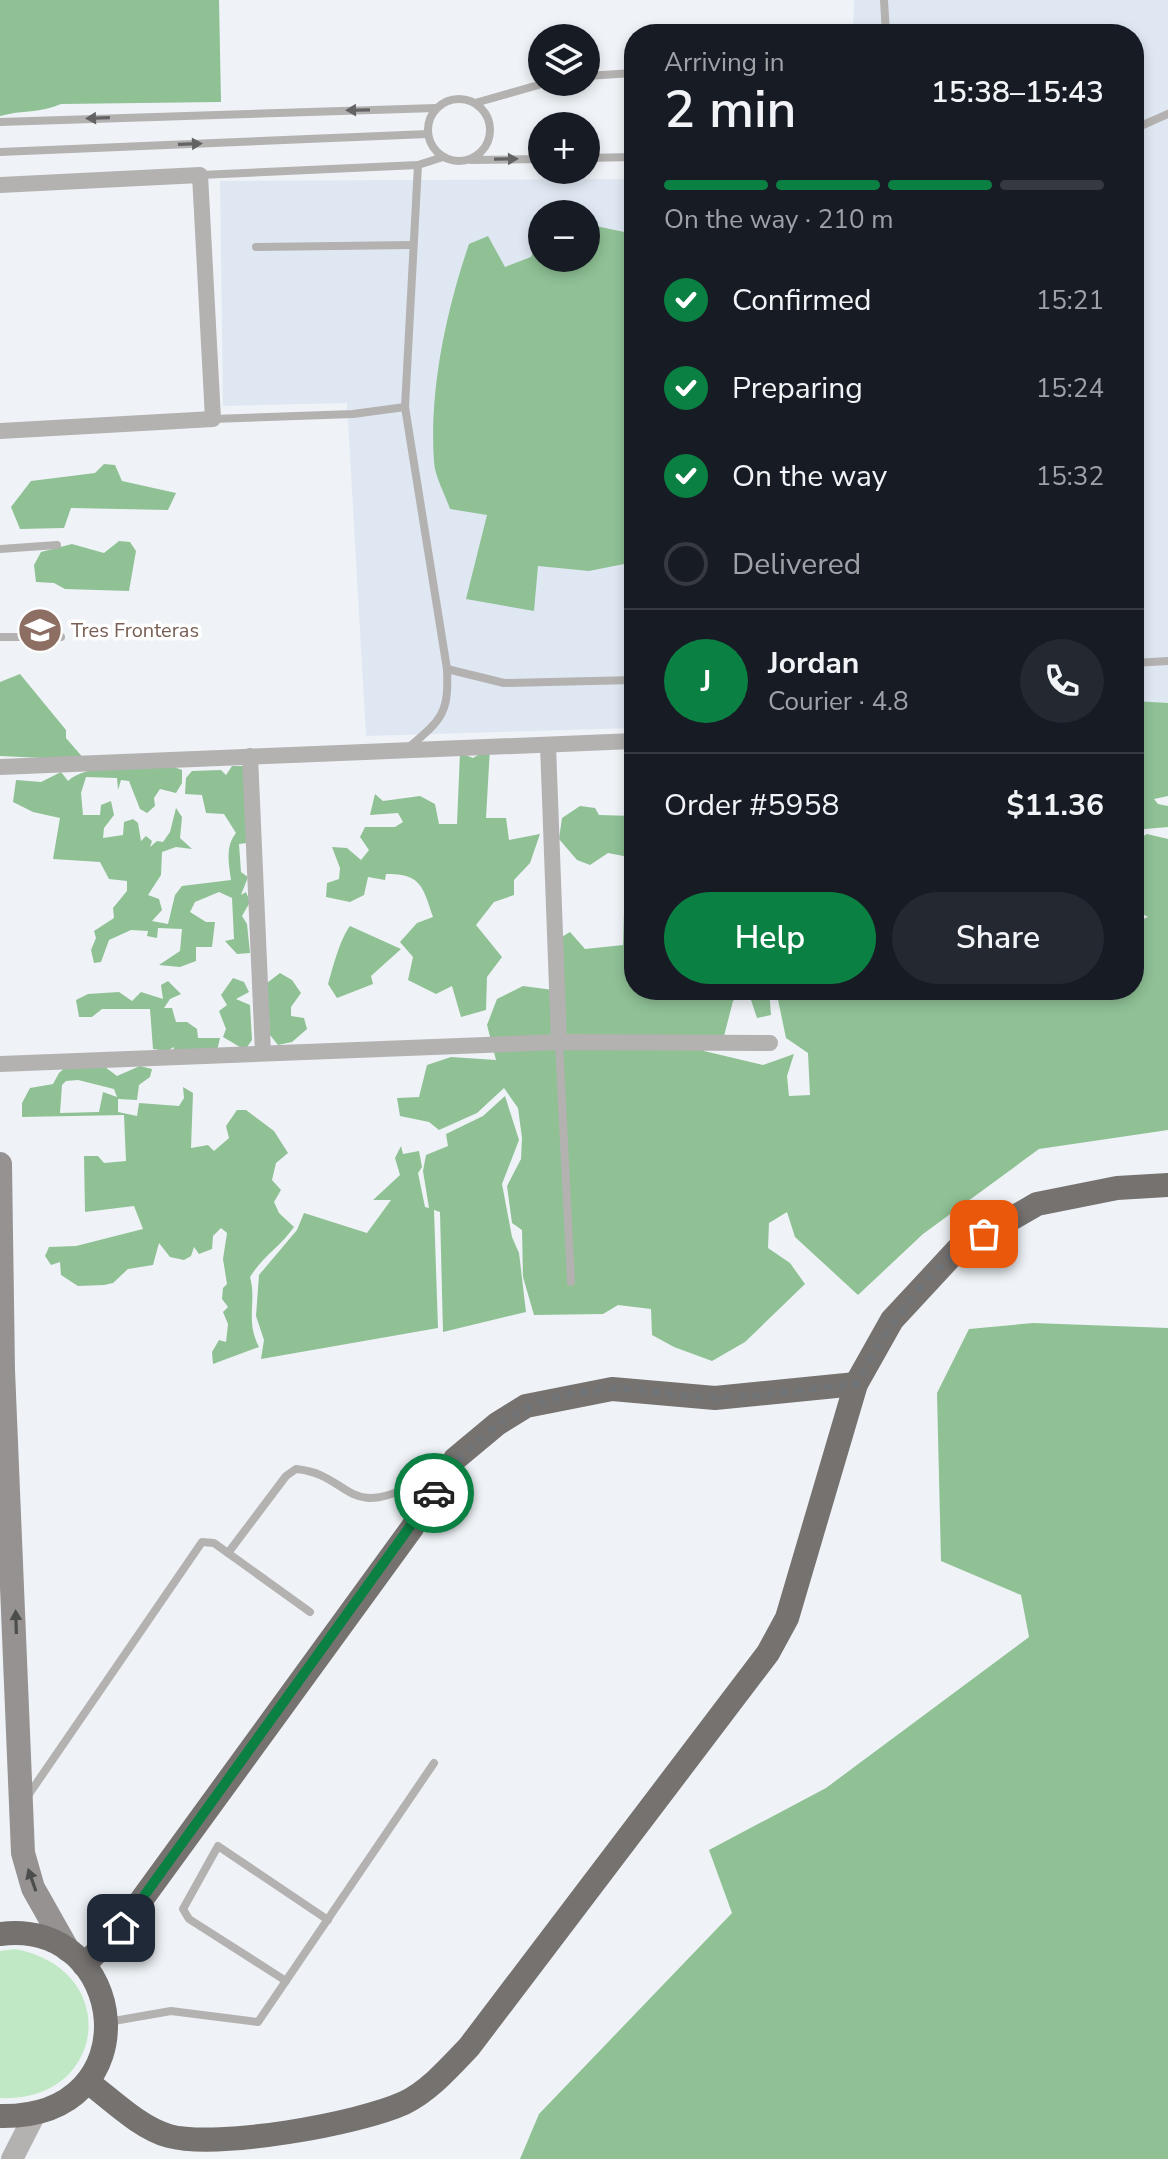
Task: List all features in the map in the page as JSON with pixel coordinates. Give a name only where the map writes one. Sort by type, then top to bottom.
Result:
[{"type":"highway","points":[[88,2082],[147,2126],[167,2135],[212,2139],[370,2115],[406,2102],[438,2078],[469,2047],[768,1653],[787,1618],[856,1384],[892,1320],[957,1250],[1037,1204],[1117,1188],[1168,1185]]},
{"type":"highway","points":[[76,1957],[121,1928],[434,1493],[455,1459],[497,1424],[538,1403],[612,1389],[715,1398],[856,1384]]},
{"type":"highway","points":[[0,1934],[25,1934],[76,1957],[101,1992],[107,2023],[103,2054],[88,2082],[72,2098],[52,2110],[0,2116]]},
{"type":"main road","points":[[0,1164],[3,1370],[23,1853],[33,1888],[76,1957]]},
{"type":"street","points":[[0,185],[200,175],[213,419],[0,431]]},
{"type":"street","points":[[0,767],[624,741]]},
{"type":"street","points":[[548,745],[559,1042]]},
{"type":"street","points":[[250,756],[263,1053]]},
{"type":"street","points":[[0,1064],[559,1042],[770,1043]]},
{"type":"street","points":[[12,2159],[35,2114]]},
{"type":"lane","points":[[884,0],[885,24]]},
{"type":"lane","points":[[600,75],[624,74]]},
{"type":"lane","points":[[475,103],[528,88]]},
{"type":"lane","points":[[470,160],[482,152],[489,140],[491,126],[486,113],[475,103],[462,99],[448,100],[436,108],[429,120],[428,134],[432,147],[443,157],[456,162],[528,159]]},
{"type":"lane","points":[[0,122],[436,108]]},
{"type":"lane","points":[[1144,125],[1168,114]]},
{"type":"lane","points":[[0,152],[428,134]]},
{"type":"lane","points":[[200,175],[418,165],[443,157]]},
{"type":"lane","points":[[600,158],[624,157]]},
{"type":"lane","points":[[405,751],[445,713],[448,701],[447,669],[405,407],[418,165]]},
{"type":"lane","points":[[256,247],[413,245]]},
{"type":"lane","points":[[213,419],[353,414],[405,407]]},
{"type":"lane","points":[[0,549],[57,545]]},
{"type":"lane","points":[[0,637],[61,637]]},
{"type":"lane","points":[[1144,662],[1168,661]]},
{"type":"lane","points":[[447,669],[504,683],[624,680]]},
{"type":"lane","points":[[559,1042],[571,1282]]},
{"type":"lane","points":[[228,1553],[286,1476],[296,1469],[308,1470],[348,1494],[368,1500],[384,1498],[412,1485],[434,1493]]},
{"type":"lane","points":[[22,1804],[202,1542],[214,1543],[310,1612]]},
{"type":"lane","points":[[107,2023],[171,2011],[258,2022],[434,1763]]},
{"type":"lane","points":[[286,1981],[189,1919],[183,1909],[218,1846],[328,1920]]},
{"type":"shaded area","points":[[854,0],[1168,0],[1168,713],[1144,714],[1144,24],[853,24]]},
{"type":"shaded area","points":[[600,179],[624,179],[624,728],[366,736],[347,403],[223,406],[220,181],[528,180],[528,184],[600,184]]},
{"type":"green space","points":[[0,0],[219,0],[221,102],[61,104],[0,116]]},
{"type":"green space","points":[[600,227],[624,232],[624,564],[589,571],[538,566],[534,611],[466,599],[487,515],[450,509],[435,468],[434,407],[441,352],[469,244],[488,236],[505,267],[528,258],[528,272],[600,272]]},
{"type":"green space","points":[[104,464],[115,465],[122,481],[176,493],[168,510],[71,508],[64,528],[20,529],[11,507],[31,481],[95,473]]},
{"type":"green space","points":[[119,541],[130,542],[136,551],[129,591],[65,589],[54,583],[36,582],[34,565],[41,552],[72,544],[104,553]]},
{"type":"green space","points":[[20,674],[66,730],[66,738],[85,760],[0,756],[0,682]]},
{"type":"green space","points":[[1144,702],[1168,703],[1168,796],[1154,799],[1158,804],[1168,806],[1168,827],[1144,829]]},
{"type":"green space","points":[[490,748],[486,818],[506,818],[509,840],[540,834],[530,863],[514,880],[514,895],[494,902],[476,925],[502,957],[487,977],[486,1010],[461,1017],[452,986],[436,994],[408,980],[413,957],[400,942],[417,923],[433,917],[423,890],[414,879],[398,874],[386,874],[385,880],[368,877],[364,895],[350,902],[326,897],[327,883],[339,879],[340,868],[332,847],[347,848],[361,860],[369,850],[360,837],[365,827],[395,827],[403,822],[398,813],[370,815],[375,794],[383,801],[420,796],[435,804],[439,824],[457,824],[460,753],[473,758]]},
{"type":"green space","points":[[166,764],[182,770],[182,783],[176,793],[160,789],[154,798],[155,806],[147,813],[140,809],[129,781],[121,780],[118,790],[117,778],[86,777],[81,793],[83,815],[100,815],[101,805],[111,801],[114,815],[104,828],[103,838],[123,835],[124,822],[133,819],[138,823],[141,841],[146,836],[152,841],[150,847],[157,841],[163,842],[170,832],[176,808],[182,817],[180,838],[192,849],[176,847],[162,852],[161,875],[148,895],[159,899],[162,910],[152,921],[168,924],[175,895],[182,886],[231,880],[229,850],[236,833],[224,814],[206,813],[202,795],[185,794],[186,778],[192,771],[221,770],[226,775],[232,766],[247,766],[255,842],[239,844],[241,872],[248,877],[241,895],[246,892],[250,902],[242,916],[247,924],[250,953],[237,954],[225,941],[234,939],[232,898],[219,892],[195,902],[190,912],[206,922],[215,922],[212,947],[196,947],[196,961],[180,967],[159,965],[180,951],[182,929],[158,928],[157,938],[147,936],[148,931],[131,930],[109,940],[101,962],[94,963],[91,950],[96,938],[94,931],[114,918],[113,908],[127,891],[127,881],[109,879],[100,862],[53,859],[60,818],[33,812],[13,802],[16,780],[41,782],[61,772],[68,781],[76,775],[100,768]]},
{"type":"green space","points":[[580,806],[595,808],[599,815],[624,816],[624,856],[608,853],[590,865],[577,860],[559,839],[562,818]]},
{"type":"green space","points":[[1144,836],[1168,839],[1168,1130],[1039,1149],[923,1234],[858,1295],[795,1237],[787,1212],[769,1223],[768,1248],[790,1263],[805,1284],[745,1342],[712,1361],[652,1335],[651,1309],[618,1305],[603,1314],[534,1315],[523,1277],[522,1230],[512,1223],[507,1186],[521,1159],[522,1138],[518,1108],[504,1088],[477,1113],[439,1130],[429,1122],[400,1116],[397,1098],[419,1097],[427,1065],[451,1057],[496,1060],[487,1025],[497,999],[523,986],[553,990],[560,938],[570,932],[585,949],[623,945],[624,912],[624,1000],[734,1000],[724,1036],[699,1042],[704,1051],[763,1065],[794,1054],[787,1076],[789,1096],[810,1095],[808,1053],[786,1038],[778,1000],[1144,1000],[1144,919],[1148,917],[1144,915]]},
{"type":"green space","points":[[350,926],[401,949],[371,976],[373,984],[337,998],[328,984]]},
{"type":"green space","points":[[280,973],[292,980],[301,993],[291,1007],[291,1016],[304,1018],[307,1029],[292,1042],[278,1045],[270,1035],[267,983]]},
{"type":"green space","points":[[233,978],[244,982],[249,992],[236,999],[250,1005],[252,1040],[245,1050],[223,1037],[226,1029],[219,1011],[227,1005],[221,995]]},
{"type":"green space","points":[[168,981],[181,994],[170,999],[164,1008],[172,1008],[176,1022],[187,1022],[197,1029],[198,1038],[220,1038],[216,1055],[173,1053],[174,1047],[167,1051],[153,1049],[150,1009],[102,1009],[92,1017],[79,1017],[76,1000],[88,994],[119,992],[132,1001],[141,992],[163,999],[161,985]]},
{"type":"green space","points":[[751,1000],[770,1000],[771,1015],[757,1018]]},
{"type":"green space","points":[[76,1058],[93,1058],[117,1076],[140,1066],[152,1069],[150,1077],[139,1085],[137,1100],[118,1099],[118,1112],[137,1116],[139,1103],[179,1106],[184,1098],[183,1087],[193,1093],[191,1148],[208,1145],[214,1151],[229,1138],[226,1126],[237,1110],[246,1110],[274,1131],[288,1153],[276,1163],[272,1180],[281,1190],[274,1202],[279,1213],[294,1227],[250,1277],[253,1328],[259,1347],[213,1364],[212,1352],[219,1340],[226,1342],[228,1324],[223,1312],[228,1307],[222,1299],[223,1288],[227,1284],[223,1259],[227,1233],[221,1228],[213,1236],[212,1249],[199,1254],[194,1247],[191,1256],[184,1260],[170,1257],[159,1243],[153,1265],[128,1269],[113,1283],[104,1285],[78,1286],[61,1275],[60,1262],[51,1265],[45,1256],[49,1247],[76,1246],[143,1229],[134,1206],[85,1212],[84,1156],[98,1156],[104,1163],[126,1161],[124,1115],[22,1117],[22,1103],[30,1088],[53,1084],[59,1073]],"holes":[[[78,1080],[114,1089],[117,1097],[103,1092],[99,1112],[60,1113],[62,1085],[66,1081]]]},
{"type":"green space","points":[[505,1096],[519,1140],[502,1184],[512,1237],[519,1253],[526,1312],[443,1332],[440,1212],[434,1210],[438,1328],[261,1359],[264,1340],[256,1316],[259,1275],[297,1230],[304,1213],[367,1233],[391,1200],[373,1200],[400,1175],[395,1158],[401,1146],[403,1154],[419,1151],[422,1167],[418,1173],[425,1207],[429,1208],[423,1171],[426,1155],[448,1146],[446,1134],[483,1116]]},
{"type":"green space","points":[[1033,1323],[1168,1328],[1168,2159],[520,2159],[539,2114],[732,1913],[709,1850],[826,1788],[1029,1637],[1021,1595],[941,1561],[937,1393],[969,1329]]},
{"type":"green space","points":[[15,1949],[50,1961],[73,1981],[86,2006],[88,2033],[80,2058],[63,2080],[36,2094],[0,2098],[0,1951]]},
{"type":"way so far","points":[[434,1493],[455,1459],[497,1424],[526,1406],[612,1389],[715,1398],[856,1384],[892,1320],[957,1250],[984,1234]]},
{"type":"place","name":"Tres Fronteras","points":[[40,630]]},
{"type":"route","points":[[121,1928],[412,1528],[434,1493]]}]
